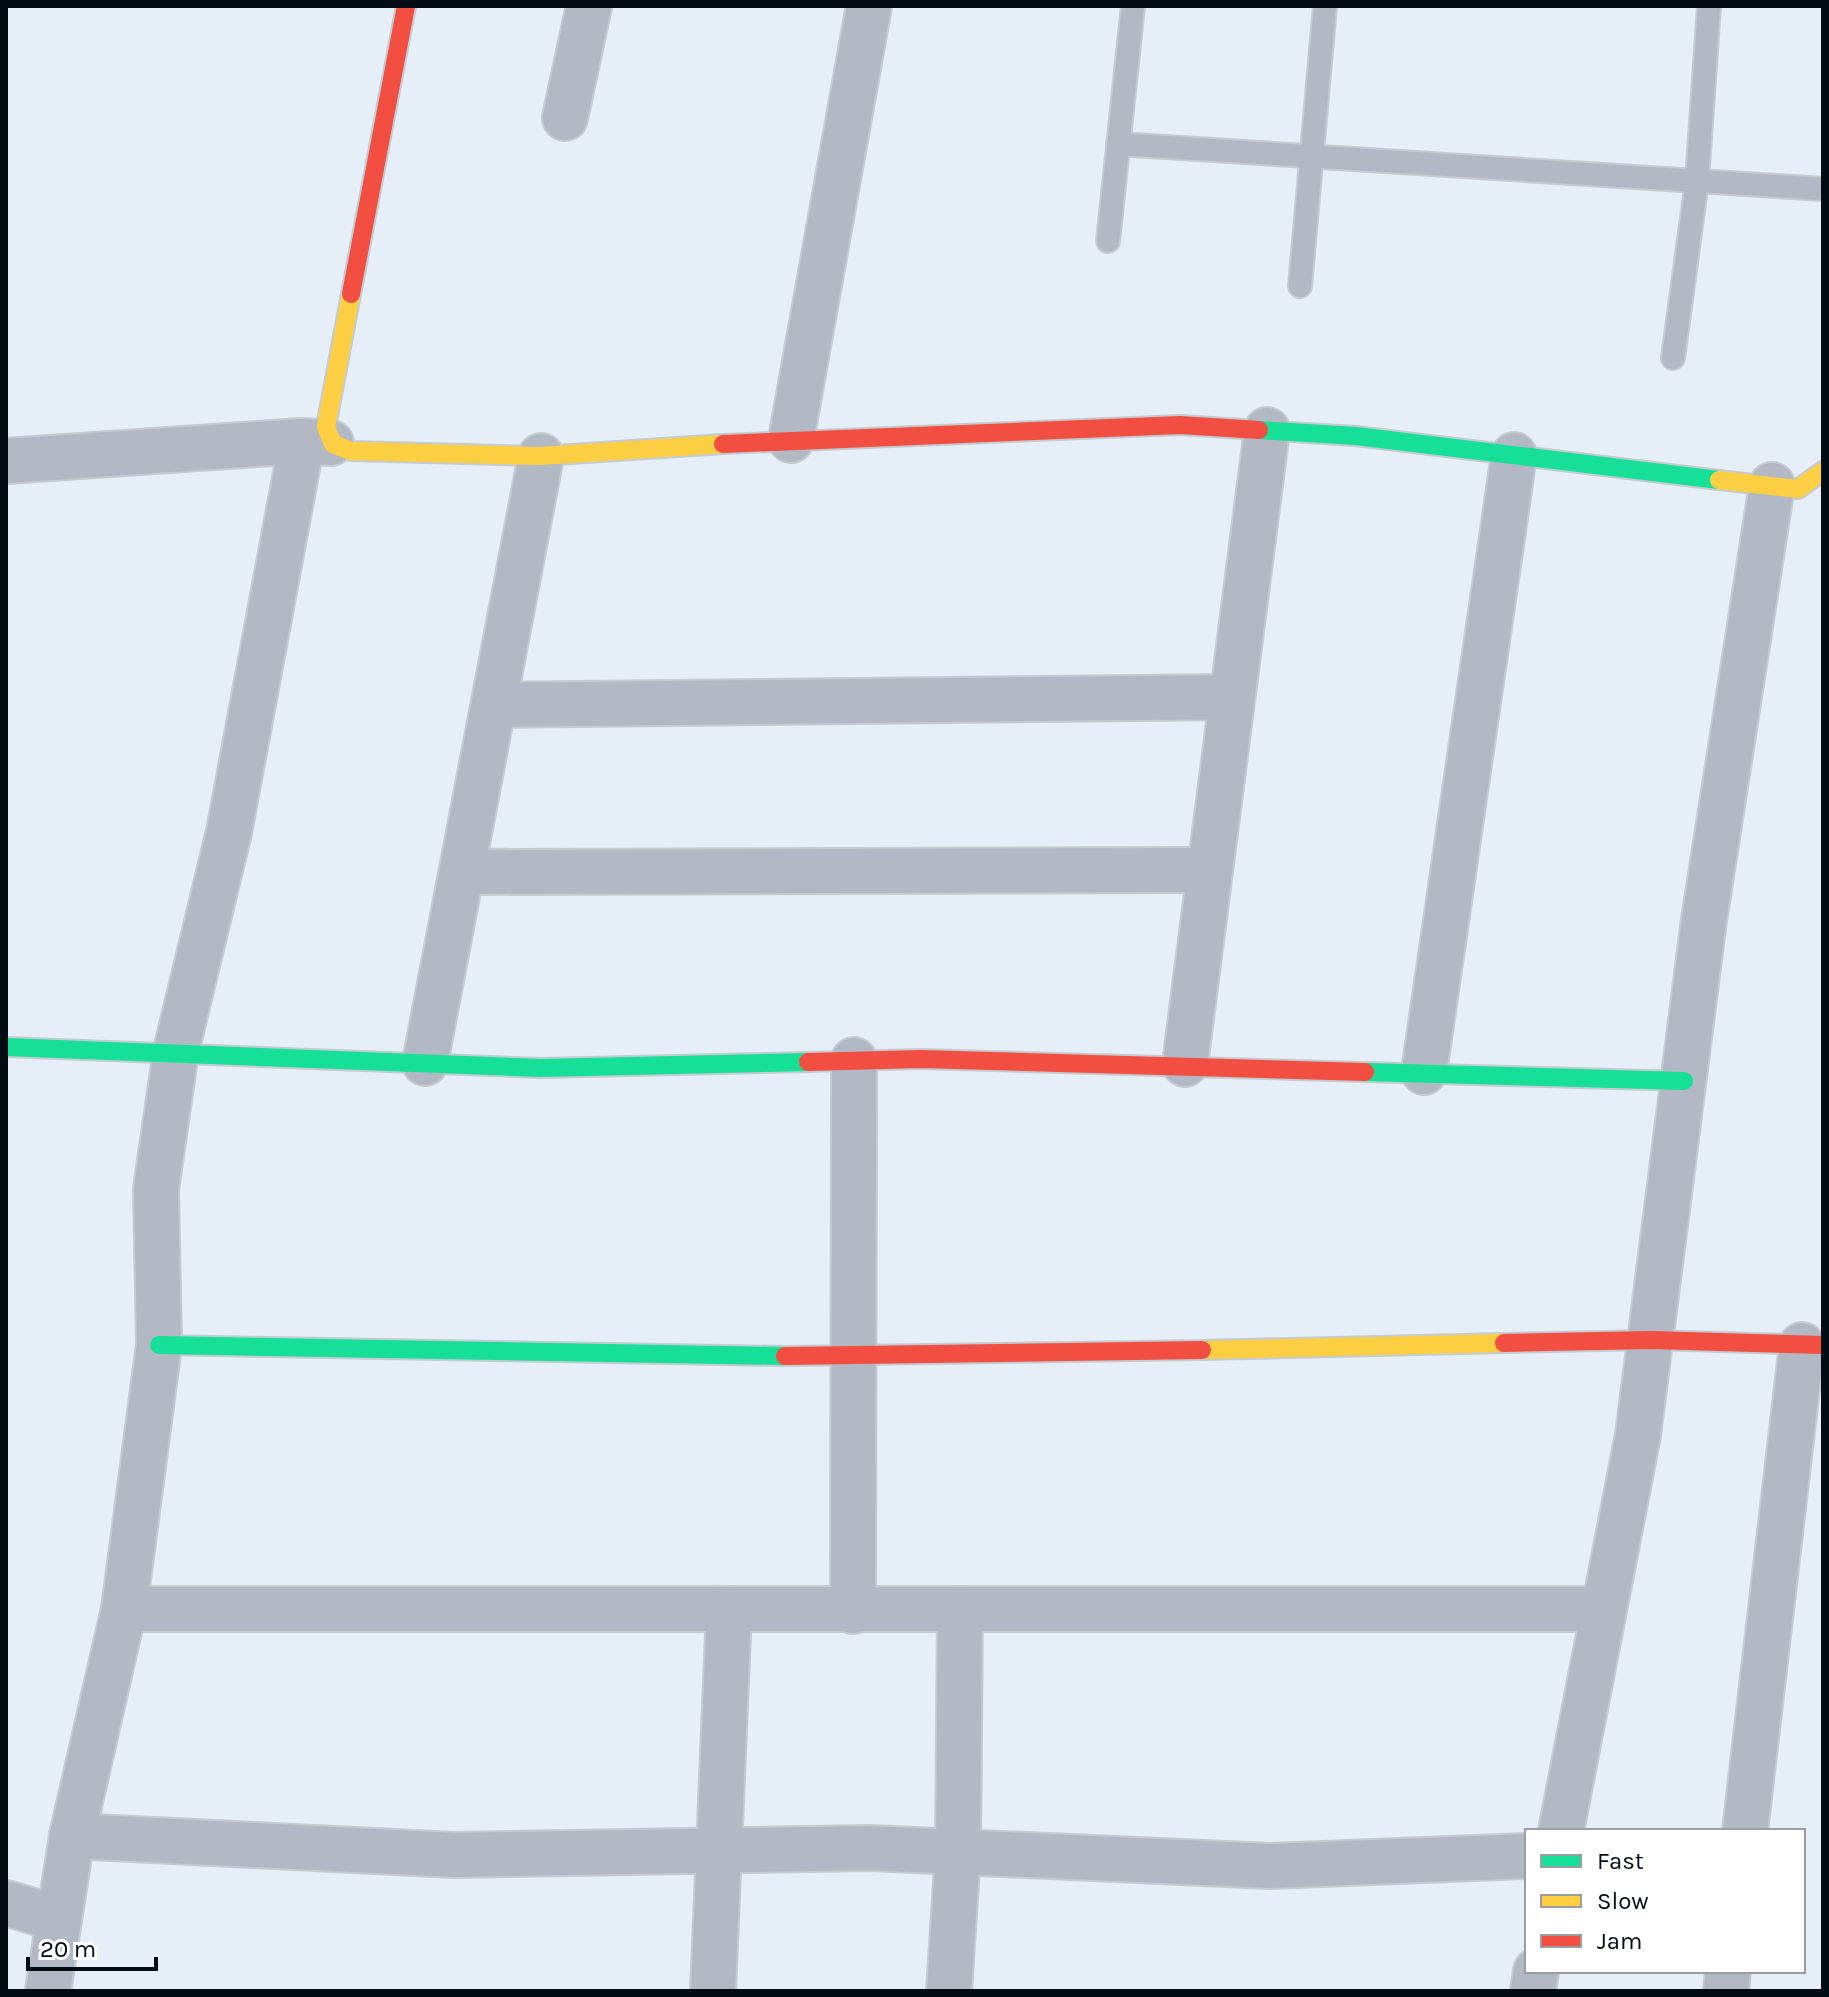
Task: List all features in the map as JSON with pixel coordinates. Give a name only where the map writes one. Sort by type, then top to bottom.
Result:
[{"type":"street","points":[[48,1991],[72,1836],[124,1609],[159,1345],[156,1189],[176,1051],[318,442],[326,427],[406,6]]},
{"type":"street","points":[[565,118],[589,6]]},
{"type":"street","points":[[791,440],[869,6]]},
{"type":"street","points":[[6,461],[318,442],[351,451],[541,456],[791,440],[1180,425],[1267,430],[1514,455],[1798,489],[1823,471]]},
{"type":"street","points":[[1185,1064],[1267,430]]},
{"type":"street","points":[[1424,1072],[1514,455]]},
{"type":"street","points":[[425,1063],[541,456]]},
{"type":"street","points":[[1561,1829],[1638,1435],[1704,920],[1772,485]]},
{"type":"street","points":[[494,705],[1232,697]]},
{"type":"street","points":[[462,872],[1210,870]]},
{"type":"street","points":[[6,1047],[176,1051],[541,1068],[854,1060],[1185,1064],[1684,1081]]},
{"type":"street","points":[[853,1611],[854,1060]]},
{"type":"street","points":[[159,1345],[852,1357],[1651,1340],[1813,1345],[1745,1829]]},
{"type":"street","points":[[124,1609],[1603,1609]]},
{"type":"street","points":[[713,1991],[729,1611]]},
{"type":"street","points":[[949,1991],[958,1852],[960,1611]]},
{"type":"street","points":[[72,1836],[454,1855],[870,1848],[1270,1866],[1525,1856]]},
{"type":"street","points":[[6,1903],[59,1919]]},
{"type":"lane","points":[[1108,241],[1133,6]]},
{"type":"lane","points":[[1300,286],[1325,6]]},
{"type":"lane","points":[[1673,358],[1697,181],[1709,6]]},
{"type":"lane","points":[[1118,144],[1823,189]]},
{"type":"traffic: fast","points":[[1259,430],[1356,436],[1719,480]]},
{"type":"traffic: fast","points":[[6,1047],[541,1068],[808,1062]]},
{"type":"traffic: fast","points":[[1365,1072],[1684,1081]]},
{"type":"traffic: fast","points":[[159,1345],[785,1356]]},
{"type":"traffic: slow","points":[[351,294],[326,427],[333,444],[351,451],[541,456],[723,444]]},
{"type":"traffic: slow","points":[[1719,480],[1798,489],[1823,471]]},
{"type":"traffic: slow","points":[[1202,1350],[1504,1343]]},
{"type":"traffic: jam","points":[[351,294],[406,6]]},
{"type":"traffic: jam","points":[[723,444],[1180,425],[1259,430]]},
{"type":"traffic: jam","points":[[808,1062],[921,1059],[1365,1072]]},
{"type":"traffic: jam","points":[[1504,1343],[1651,1340],[1823,1345]]},
{"type":"traffic: jam","points":[[785,1356],[1202,1350]]}]
